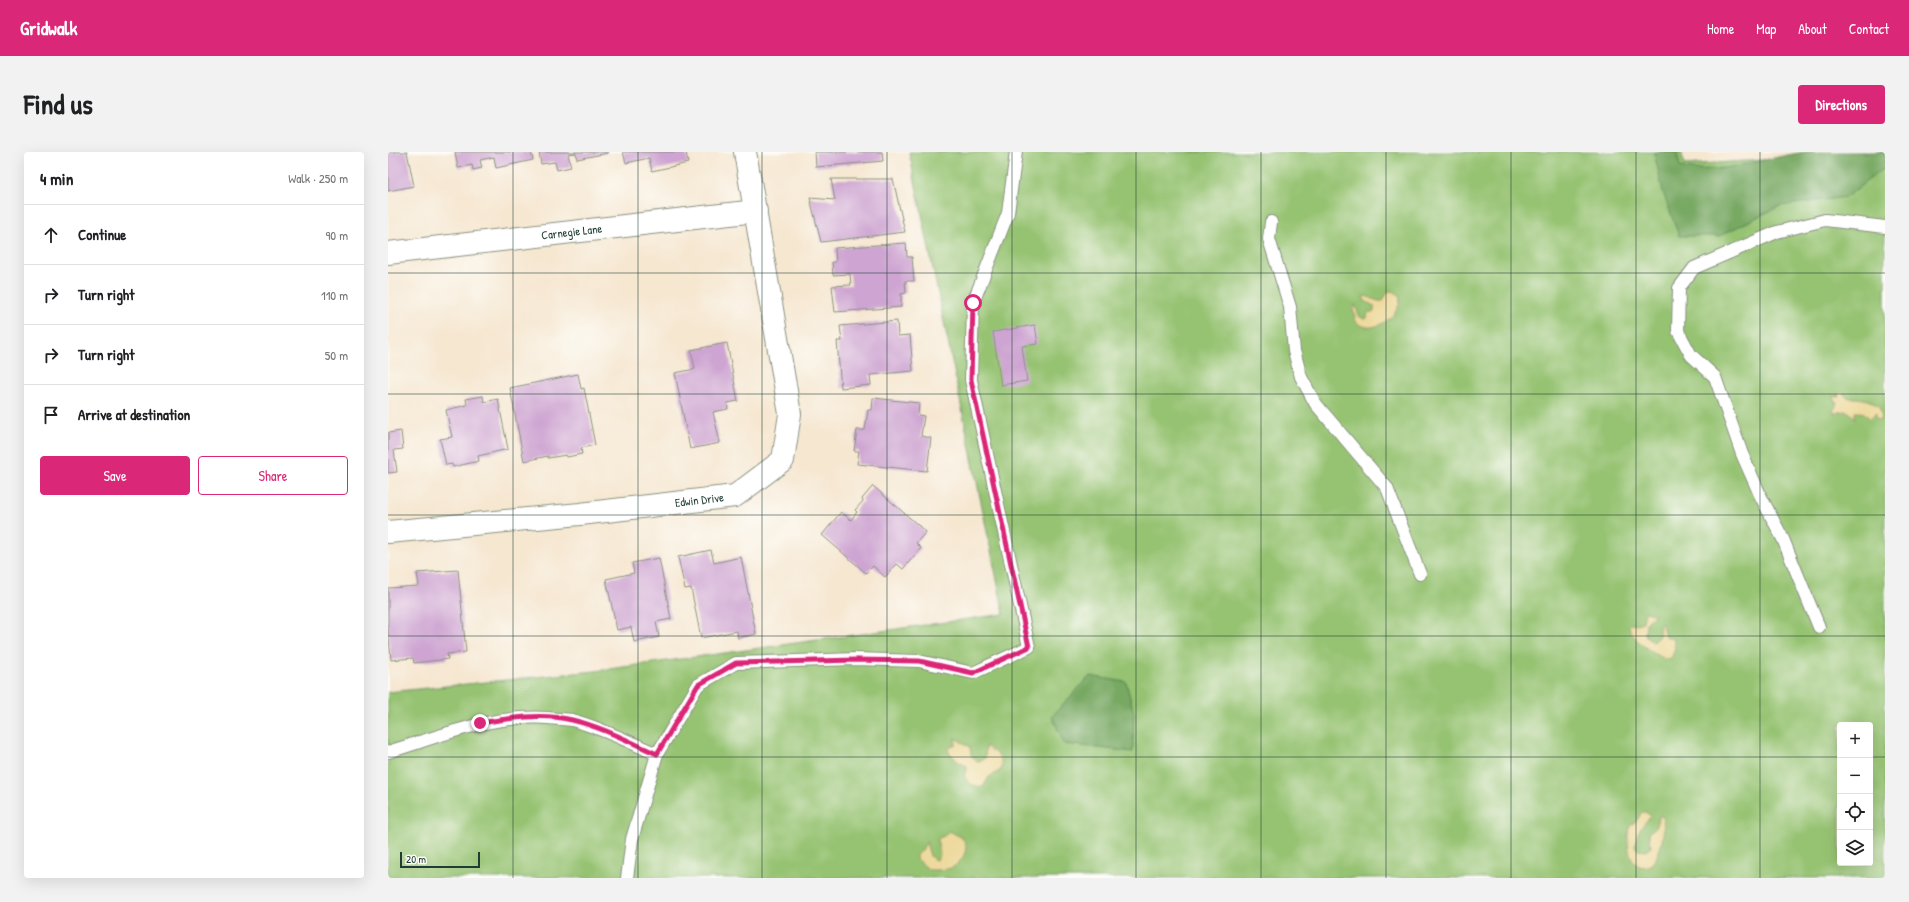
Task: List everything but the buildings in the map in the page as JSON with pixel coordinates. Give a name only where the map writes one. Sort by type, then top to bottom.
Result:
[{"type":"street","name":"Edwin Drive","points":[[388,532],[580,514],[735,496],[783,460],[790,414],[745,152]]},
{"type":"street","name":"Carnegie Lane","points":[[388,253],[756,211]]},
{"type":"lane","points":[[627,878],[632,838],[657,754],[698,685],[736,663],[856,660],[919,661],[973,673],[1029,647],[971,380],[973,303],[1008,213],[1016,152]]},
{"type":"lane","points":[[1819,627],[1784,539],[1761,497],[1742,454],[1715,376],[1691,355],[1678,331],[1679,288],[1694,268],[1777,232],[1825,220],[1885,227]]},
{"type":"lane","points":[[1271,222],[1269,239],[1290,307],[1294,351],[1301,377],[1315,404],[1387,488],[1420,574]]},
{"type":"lane","points":[[388,752],[480,723],[509,718],[538,717],[571,720],[602,730],[657,754]]},
{"type":"green space","points":[[909,152],[1681,152],[1685,165],[1885,152],[1885,878],[388,878],[388,692],[595,671],[1004,614]]},
{"type":"green space","points":[[1654,152],[1677,152],[1680,167],[1711,169],[1727,168],[1806,152],[1885,152],[1885,170],[1884,168],[1846,197],[1780,206],[1719,236],[1679,236],[1663,192]]},
{"type":"green space","points":[[1090,676],[1126,682],[1134,713],[1133,752],[1064,744],[1052,716]]},
{"type":"sand","points":[[1388,291],[1397,293],[1400,299],[1393,314],[1386,321],[1376,326],[1366,327],[1356,322],[1353,309],[1355,305],[1359,316],[1364,319],[1367,318],[1368,312],[1374,312],[1374,306],[1365,301],[1363,296],[1377,301],[1383,301]]},
{"type":"sand","points":[[1841,392],[1849,398],[1860,398],[1872,402],[1880,409],[1881,420],[1876,419],[1876,413],[1869,419],[1864,413],[1855,412],[1855,419],[1847,411],[1834,413],[1833,411],[1837,404],[1833,396],[1839,397],[1838,394]]},
{"type":"sand","points":[[1645,612],[1655,614],[1646,622],[1645,635],[1653,642],[1659,636],[1660,624],[1662,623],[1664,635],[1667,638],[1673,638],[1675,648],[1672,657],[1667,660],[1644,646],[1634,637],[1631,632],[1629,626],[1631,623],[1637,624],[1643,622]]},
{"type":"sand","points":[[955,738],[970,747],[971,755],[976,761],[985,758],[986,746],[1000,759],[1002,766],[1001,770],[989,777],[983,787],[973,785],[965,778],[964,775],[967,770],[967,766],[957,761],[948,751],[949,747],[956,744]]},
{"type":"sand","points":[[1642,812],[1650,815],[1637,834],[1635,847],[1638,850],[1646,851],[1651,847],[1649,832],[1655,828],[1659,816],[1662,816],[1664,828],[1659,851],[1656,858],[1648,866],[1636,864],[1632,859],[1628,846],[1630,826],[1636,821]]},
{"type":"sand","points":[[949,831],[963,839],[966,847],[964,855],[955,866],[951,868],[943,870],[929,870],[916,858],[916,855],[922,850],[926,842],[930,856],[937,860],[940,854],[937,839],[944,836]]},
{"type":"route","points":[[480,723],[509,718],[538,717],[571,720],[602,730],[657,754],[698,685],[736,663],[856,660],[919,661],[973,673],[1029,647],[971,380],[973,303]]}]
